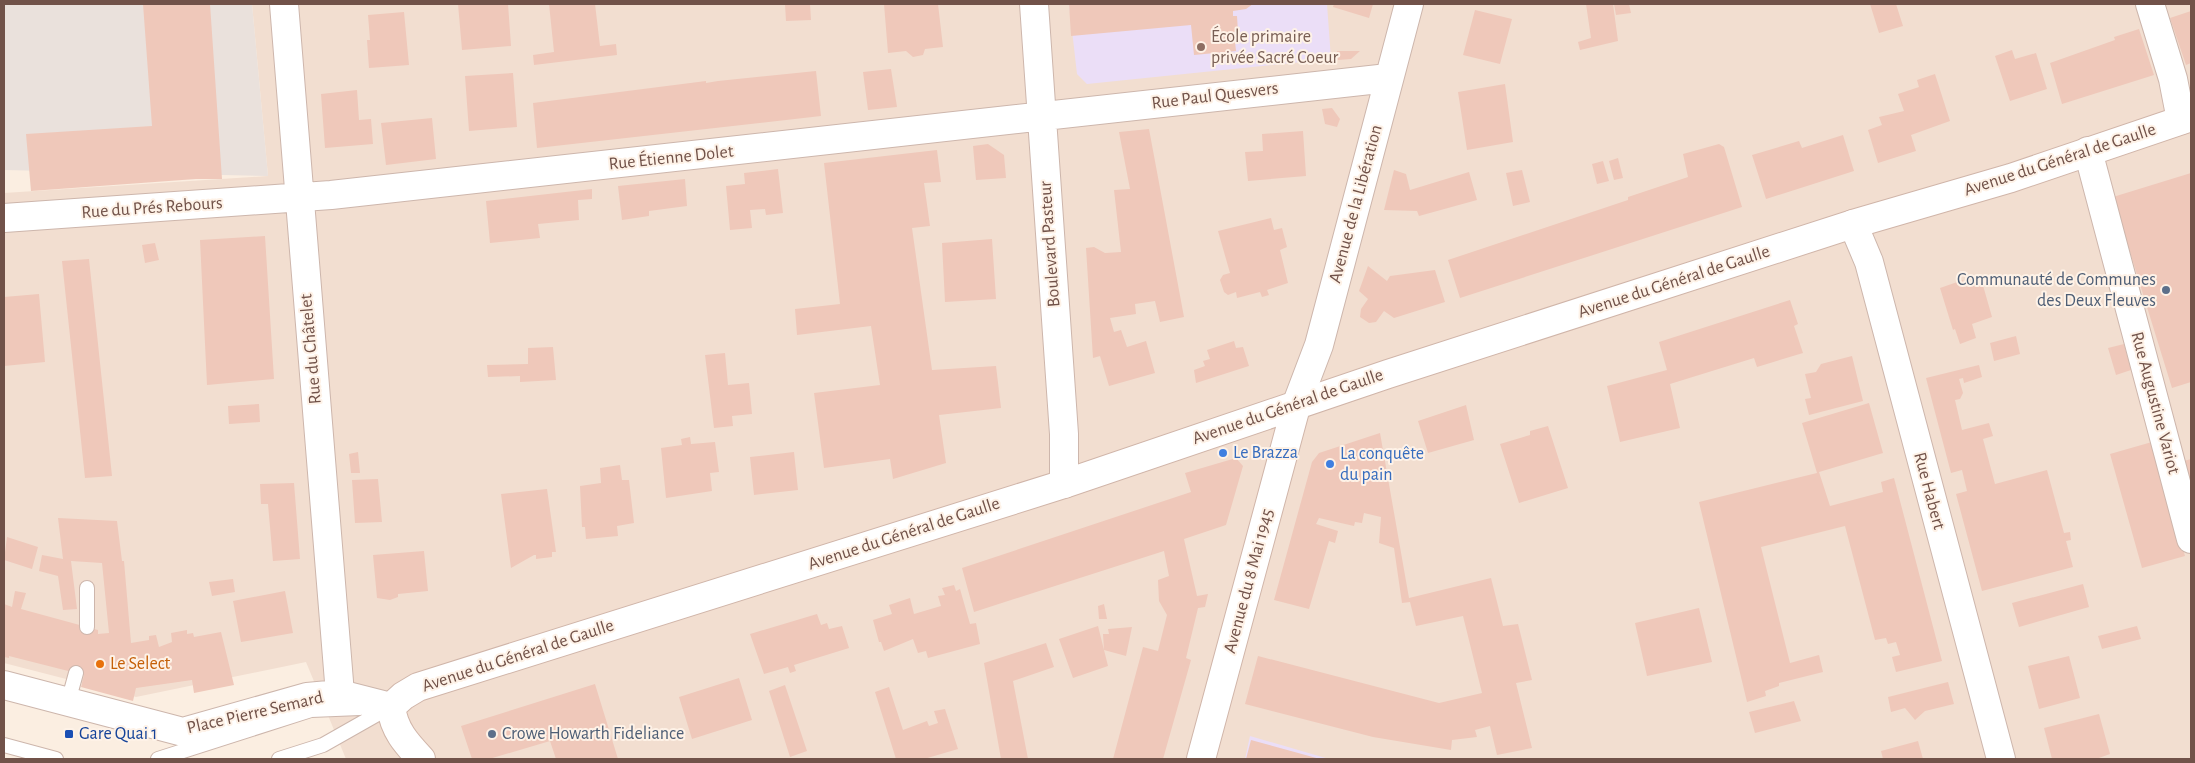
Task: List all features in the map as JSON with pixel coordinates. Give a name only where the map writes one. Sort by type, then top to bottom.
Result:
[{"type":"street","name":"Rue du Châtelet","points":[[284,4],[340,694]]},
{"type":"street","name":"Boulevard Pasteur","points":[[1034,4],[1064,434],[1064,484]]},
{"type":"street","name":"Avenue de la Libération","points":[[1297,403],[1319,345],[1409,4]]},
{"type":"street","points":[[2150,4],[2186,118]]},
{"type":"street","name":"Rue Paul Quesvers","points":[[1042,116],[1388,78]]},
{"type":"street","name":"Rue Étienne Dolet","points":[[300,198],[1042,116]]},
{"type":"street","name":"Avenue du Général de Gaulle","points":[[391,707],[403,696],[418,687],[1064,484],[1297,403],[1853,224],[2011,178],[2186,118]]},
{"type":"street","name":"Rue Augustine Variot","points":[[2088,151],[2191,539]]},
{"type":"street","name":"Rue du Prés Rebours","points":[[4,218],[300,198]]},
{"type":"street","name":"Rue Habert","points":[[1853,224],[1869,262],[2001,759]]},
{"type":"street","name":"Avenue du 8 Mai 1945","points":[[1201,759],[1297,403]]},
{"type":"street","name":"Place Pierre Semard","points":[[4,685],[183,732],[307,697],[340,694],[391,707]]},
{"type":"street","points":[[391,707],[393,721],[400,736],[421,759]]},
{"type":"lane","points":[[88,588],[88,627]]},
{"type":"lane","points":[[68,702],[76,673]]},
{"type":"lane","name":"Place Pierre Semard","points":[[158,759],[311,710],[391,707]]},
{"type":"lane","points":[[278,759],[323,745],[391,707]]},
{"type":"lane","points":[[4,745],[56,759]]},
{"type":"shaded area","points":[[4,4],[252,4],[268,176],[4,170]]},
{"type":"shaded area","points":[[252,4],[2191,4],[2191,759],[346,759],[306,662],[136,697],[4,663],[4,193],[268,176]]},
{"type":"shaded area","name":"École primaire privée Sacré Coeur","points":[[1069,4],[1327,4],[1331,59],[1087,84],[1077,74]]},
{"type":"shaded area","points":[[1250,736],[1329,759],[1245,759]]},
{"type":"building","points":[[143,4],[210,4],[222,179],[196,179],[31,191],[26,134],[152,126]]},
{"type":"building","points":[[458,4],[508,4],[511,46],[462,50]]},
{"type":"building","points":[[549,4],[595,4],[600,46],[616,44],[617,55],[534,65],[533,55],[554,52]]},
{"type":"building","points":[[785,4],[810,4],[811,20],[786,21]]},
{"type":"building","points":[[884,4],[938,4],[943,47],[925,49],[923,55],[913,57],[906,51],[888,53]]},
{"type":"building","points":[[1069,4],[1253,4],[1246,9],[1233,11],[1233,16],[1237,16],[1238,32],[1234,32],[1236,51],[1194,55],[1191,25],[1071,36]]},
{"type":"building","points":[[1334,4],[1373,4],[1369,18],[1333,7]]},
{"type":"building","points":[[1586,4],[1613,4],[1618,41],[1580,50],[1578,42],[1591,38]]},
{"type":"building","points":[[1614,4],[1629,4],[1631,13],[1616,15]]},
{"type":"building","points":[[1870,4],[1896,4],[1903,26],[1879,33]]},
{"type":"building","points":[[1475,10],[1512,19],[1500,64],[1463,55]]},
{"type":"building","points":[[2191,11],[2191,63],[2186,65],[2170,18]]},
{"type":"building","points":[[404,12],[409,65],[369,68],[367,40],[370,40],[368,15]]},
{"type":"building","points":[[2139,29],[2154,75],[2062,104],[2050,63],[2115,40],[2114,37]]},
{"type":"building","points":[[2012,50],[2015,59],[2036,53],[2047,89],[2010,101],[1995,56]]},
{"type":"building","points":[[1337,51],[1360,51],[1351,59],[1338,60]]},
{"type":"building","points":[[891,69],[897,107],[868,110],[863,72]]},
{"type":"building","points":[[816,71],[821,116],[537,148],[533,103],[706,81],[706,83]]},
{"type":"building","points":[[513,73],[517,127],[469,131],[465,76]]},
{"type":"building","points":[[1935,74],[1950,121],[1911,135],[1916,151],[1878,163],[1868,130],[1882,125],[1879,117],[1904,111],[1898,94],[1919,87],[1917,80]]},
{"type":"building","points":[[1505,84],[1513,142],[1467,150],[1458,92]]},
{"type":"building","points":[[357,90],[359,120],[371,119],[373,144],[325,148],[321,94]]},
{"type":"building","points":[[1332,108],[1340,119],[1337,127],[1325,124],[1322,109]]},
{"type":"building","points":[[432,118],[436,159],[386,165],[381,123]]},
{"type":"building","points":[[1149,129],[1184,317],[1160,322],[1155,301],[1135,304],[1136,314],[1110,318],[1114,332],[1121,330],[1127,347],[1146,341],[1155,373],[1109,386],[1100,356],[1093,358],[1086,248],[1094,247],[1105,253],[1121,252],[1114,190],[1130,189],[1119,132]]},
{"type":"building","points":[[1303,131],[1306,176],[1248,181],[1245,152],[1263,151],[1262,134]]},
{"type":"building","points":[[1843,135],[1854,171],[1766,199],[1752,155],[1799,141],[1802,148]]},
{"type":"building","points":[[988,144],[1004,155],[1006,178],[976,180],[973,146]]},
{"type":"building","points":[[1719,144],[1724,147],[1742,207],[1460,298],[1448,260],[1628,200],[1628,197],[1688,177],[1683,154]]},
{"type":"building","points":[[937,150],[941,182],[924,183],[930,226],[912,228],[932,370],[996,366],[1001,408],[939,415],[946,463],[893,479],[890,459],[824,468],[814,393],[880,385],[871,326],[797,335],[795,309],[840,304],[824,163]]},
{"type":"building","points":[[1618,158],[1623,178],[1614,180],[1609,161]]},
{"type":"building","points":[[1603,161],[1609,181],[1597,184],[1592,164]]},
{"type":"building","points":[[778,169],[783,213],[766,215],[765,209],[750,210],[752,228],[730,230],[726,186],[745,184],[744,173]]},
{"type":"building","points":[[1394,170],[1406,174],[1410,190],[1469,172],[1477,200],[1419,216],[1417,211],[1384,210]]},
{"type":"building","points":[[1522,170],[1530,202],[1513,206],[1506,173]]},
{"type":"building","name":"Communauté de Communes des Deux Fleuves","points":[[2191,173],[2191,382],[2172,388],[2113,197]]},
{"type":"building","points":[[685,179],[687,206],[649,211],[649,216],[622,220],[618,186]]},
{"type":"building","points":[[592,189],[592,199],[578,200],[579,220],[538,224],[540,238],[490,243],[486,201]]},
{"type":"building","points":[[1271,218],[1274,230],[1282,228],[1287,247],[1280,250],[1288,283],[1267,290],[1269,295],[1262,297],[1260,292],[1237,298],[1236,292],[1228,295],[1224,292],[1220,280],[1223,275],[1230,273],[1218,231]]},
{"type":"building","points":[[265,236],[274,379],[207,385],[200,240]]},
{"type":"building","points":[[992,239],[996,299],[945,302],[942,243]]},
{"type":"building","points":[[155,243],[159,260],[145,263],[142,245]]},
{"type":"building","points":[[89,259],[112,476],[85,478],[62,261]]},
{"type":"building","points":[[1368,266],[1387,281],[1390,276],[1435,270],[1445,302],[1394,318],[1384,311],[1376,322],[1369,323],[1360,317],[1361,309],[1368,299],[1359,291]]},
{"type":"building","points":[[1963,280],[1965,287],[1982,282],[1992,317],[1972,324],[1976,338],[1960,344],[1955,329],[1953,330],[1940,288]]},
{"type":"building","points":[[39,294],[45,362],[4,366],[4,297]]},
{"type":"building","points":[[1790,300],[1798,324],[1794,326],[1803,353],[1757,367],[1754,358],[1670,384],[1680,428],[1620,442],[1607,386],[1667,370],[1659,342]]},
{"type":"building","points":[[2016,336],[2020,354],[1994,361],[1990,343]]},
{"type":"building","points":[[1234,341],[1236,348],[1243,347],[1249,366],[1196,383],[1194,370],[1205,366],[1203,361],[1210,359],[1207,350]]},
{"type":"building","points":[[2124,344],[2131,370],[2116,375],[2108,348]]},
{"type":"building","points":[[553,347],[556,380],[520,382],[520,376],[488,377],[487,365],[528,364],[528,348]]},
{"type":"building","points":[[725,353],[728,385],[749,383],[752,414],[732,416],[733,426],[714,428],[705,355]]},
{"type":"building","points":[[1852,356],[1863,401],[1809,415],[1805,399],[1811,398],[1805,374],[1816,372],[1821,364]]},
{"type":"building","points":[[1979,365],[1982,377],[1964,383],[1963,378],[1959,379],[1963,393],[1960,399],[1955,400],[1962,430],[1989,423],[1993,436],[1983,439],[1995,484],[2047,470],[2064,533],[2070,532],[2071,540],[2066,541],[2073,567],[1982,591],[1956,494],[1967,491],[1962,470],[1951,473],[1926,378]]},
{"type":"building","points":[[1869,403],[1883,453],[1819,472],[1830,506],[1883,492],[1881,482],[1894,478],[1942,661],[1896,672],[1892,657],[1900,655],[1896,642],[1888,644],[1886,638],[1875,640],[1845,526],[1761,547],[1790,663],[1819,655],[1823,672],[1779,683],[1779,686],[1765,691],[1766,696],[1747,702],[1699,502],[1817,473],[1802,423]]},
{"type":"building","points":[[259,404],[260,422],[229,424],[228,406]]},
{"type":"building","points":[[1466,405],[1474,440],[1428,453],[1418,421]]},
{"type":"building","points":[[1548,426],[1568,488],[1519,503],[1500,444],[1530,435],[1530,431]]},
{"type":"building","points":[[1380,433],[1409,598],[1491,578],[1503,626],[1518,624],[1532,680],[1516,683],[1532,748],[1497,755],[1490,726],[1475,730],[1477,737],[1452,740],[1451,750],[1373,737],[1245,704],[1258,656],[1439,703],[1482,693],[1463,616],[1416,626],[1410,602],[1402,603],[1394,548],[1379,543],[1381,517],[1364,513],[1362,523],[1355,522],[1354,526],[1319,518],[1316,524],[1338,531],[1335,543],[1329,541],[1309,609],[1274,600],[1312,462],[1319,453]]},
{"type":"building","points":[[690,437],[691,444],[715,442],[719,472],[710,473],[712,491],[666,498],[661,448],[682,445],[681,439]]},
{"type":"building","points":[[2152,442],[2185,556],[2142,568],[2110,454]]},
{"type":"building","points":[[358,452],[360,473],[351,473],[349,454]]},
{"type":"building","points":[[794,452],[798,490],[754,495],[750,457]]},
{"type":"building","points":[[1236,458],[1243,466],[1226,525],[1184,539],[1197,596],[1208,594],[1205,607],[1198,608],[1186,658],[1191,660],[1163,759],[1113,759],[1143,647],[1158,651],[1167,615],[1159,601],[1158,580],[1169,576],[1164,551],[974,612],[962,568],[1191,492],[1185,473]]},
{"type":"building","points":[[2191,459],[2191,485],[2184,461]]},
{"type":"building","points":[[620,465],[622,480],[629,480],[634,523],[617,526],[618,536],[586,539],[585,527],[582,527],[580,486],[601,483],[600,468]]},
{"type":"building","points":[[378,479],[382,522],[355,523],[352,480]]},
{"type":"building","points":[[294,483],[300,559],[273,561],[268,504],[261,504],[260,484]]},
{"type":"building","points":[[547,489],[556,552],[552,552],[552,557],[536,559],[536,555],[534,555],[511,568],[501,494]]},
{"type":"building","points":[[58,518],[117,521],[122,561],[124,561],[131,643],[149,640],[149,636],[156,635],[159,647],[172,642],[171,633],[187,630],[187,634],[193,633],[194,637],[221,632],[234,685],[194,693],[192,680],[136,688],[133,701],[81,687],[84,675],[9,656],[9,658],[4,657],[4,604],[12,607],[15,591],[26,593],[21,609],[98,630],[98,634],[109,633],[102,563],[71,561],[77,609],[63,610],[58,576],[39,571],[42,555],[63,559]]},
{"type":"building","points":[[7,537],[38,547],[32,569],[4,560]]},
{"type":"building","points":[[424,551],[428,591],[398,594],[398,597],[390,600],[377,598],[373,555]]},
{"type":"building","points":[[233,579],[235,592],[212,596],[209,582]]},
{"type":"building","points":[[2083,584],[2089,607],[2019,627],[2012,603]]},
{"type":"building","points":[[954,585],[956,591],[960,589],[970,624],[976,623],[980,644],[928,658],[926,651],[918,653],[913,639],[884,651],[881,642],[879,642],[873,620],[892,614],[889,605],[910,598],[914,614],[941,606],[938,596],[945,595],[942,588]]},
{"type":"building","points":[[285,591],[293,633],[241,642],[233,601]]},
{"type":"building","points":[[1104,604],[1107,619],[1099,619],[1098,606]]},
{"type":"building","points":[[1699,608],[1712,662],[1647,676],[1635,623]]},
{"type":"building","points":[[817,614],[821,625],[827,623],[829,629],[842,626],[849,648],[794,665],[796,671],[790,673],[788,667],[764,674],[750,634]]},
{"type":"building","points":[[1098,626],[1108,666],[1073,678],[1059,639]]},
{"type":"building","points":[[2137,626],[2141,639],[2102,649],[2098,636]]},
{"type":"building","points":[[1132,627],[1126,656],[1104,650],[1103,634],[1109,634],[1108,629]]},
{"type":"building","points":[[1046,643],[1054,667],[1013,681],[1028,759],[1001,759],[984,663]]},
{"type":"building","points":[[2069,656],[2080,698],[2039,709],[2028,666]]},
{"type":"building","points":[[739,678],[752,720],[692,739],[679,697]]},
{"type":"building","points":[[1948,682],[1954,704],[1925,711],[1915,720],[1905,708],[1891,712],[1888,697]]},
{"type":"building","points":[[595,684],[618,759],[556,759],[550,741],[489,759],[472,759],[461,726]]},
{"type":"building","points":[[785,685],[807,751],[790,757],[769,691]]},
{"type":"building","points":[[889,687],[903,730],[927,721],[929,726],[938,723],[934,711],[945,709],[958,749],[924,759],[896,759],[875,692]]},
{"type":"building","points":[[1794,701],[1801,721],[1755,733],[1749,712]]},
{"type":"building","points":[[2099,714],[2110,754],[2096,759],[2052,759],[2044,728]]},
{"type":"building","points":[[1251,740],[1320,759],[1246,759]]},
{"type":"building","points":[[1918,741],[1923,759],[1883,759],[1881,751]]},
{"type":"place","name":"École primaire privée Sacré Coeur","points":[[1201,47]]},
{"type":"place","name":"Communauté de Communes des Deux Fleuves","points":[[2166,290]]},
{"type":"place","name":"Le Brazza","points":[[1223,453]]},
{"type":"place","name":"La conquête du pain","points":[[1330,464]]},
{"type":"place","name":"Le Select","points":[[100,664]]},
{"type":"place","name":"Gare Quai 1","points":[[69,734]]},
{"type":"place","name":"Crowe Howarth Fideliance","points":[[492,734]]}]
